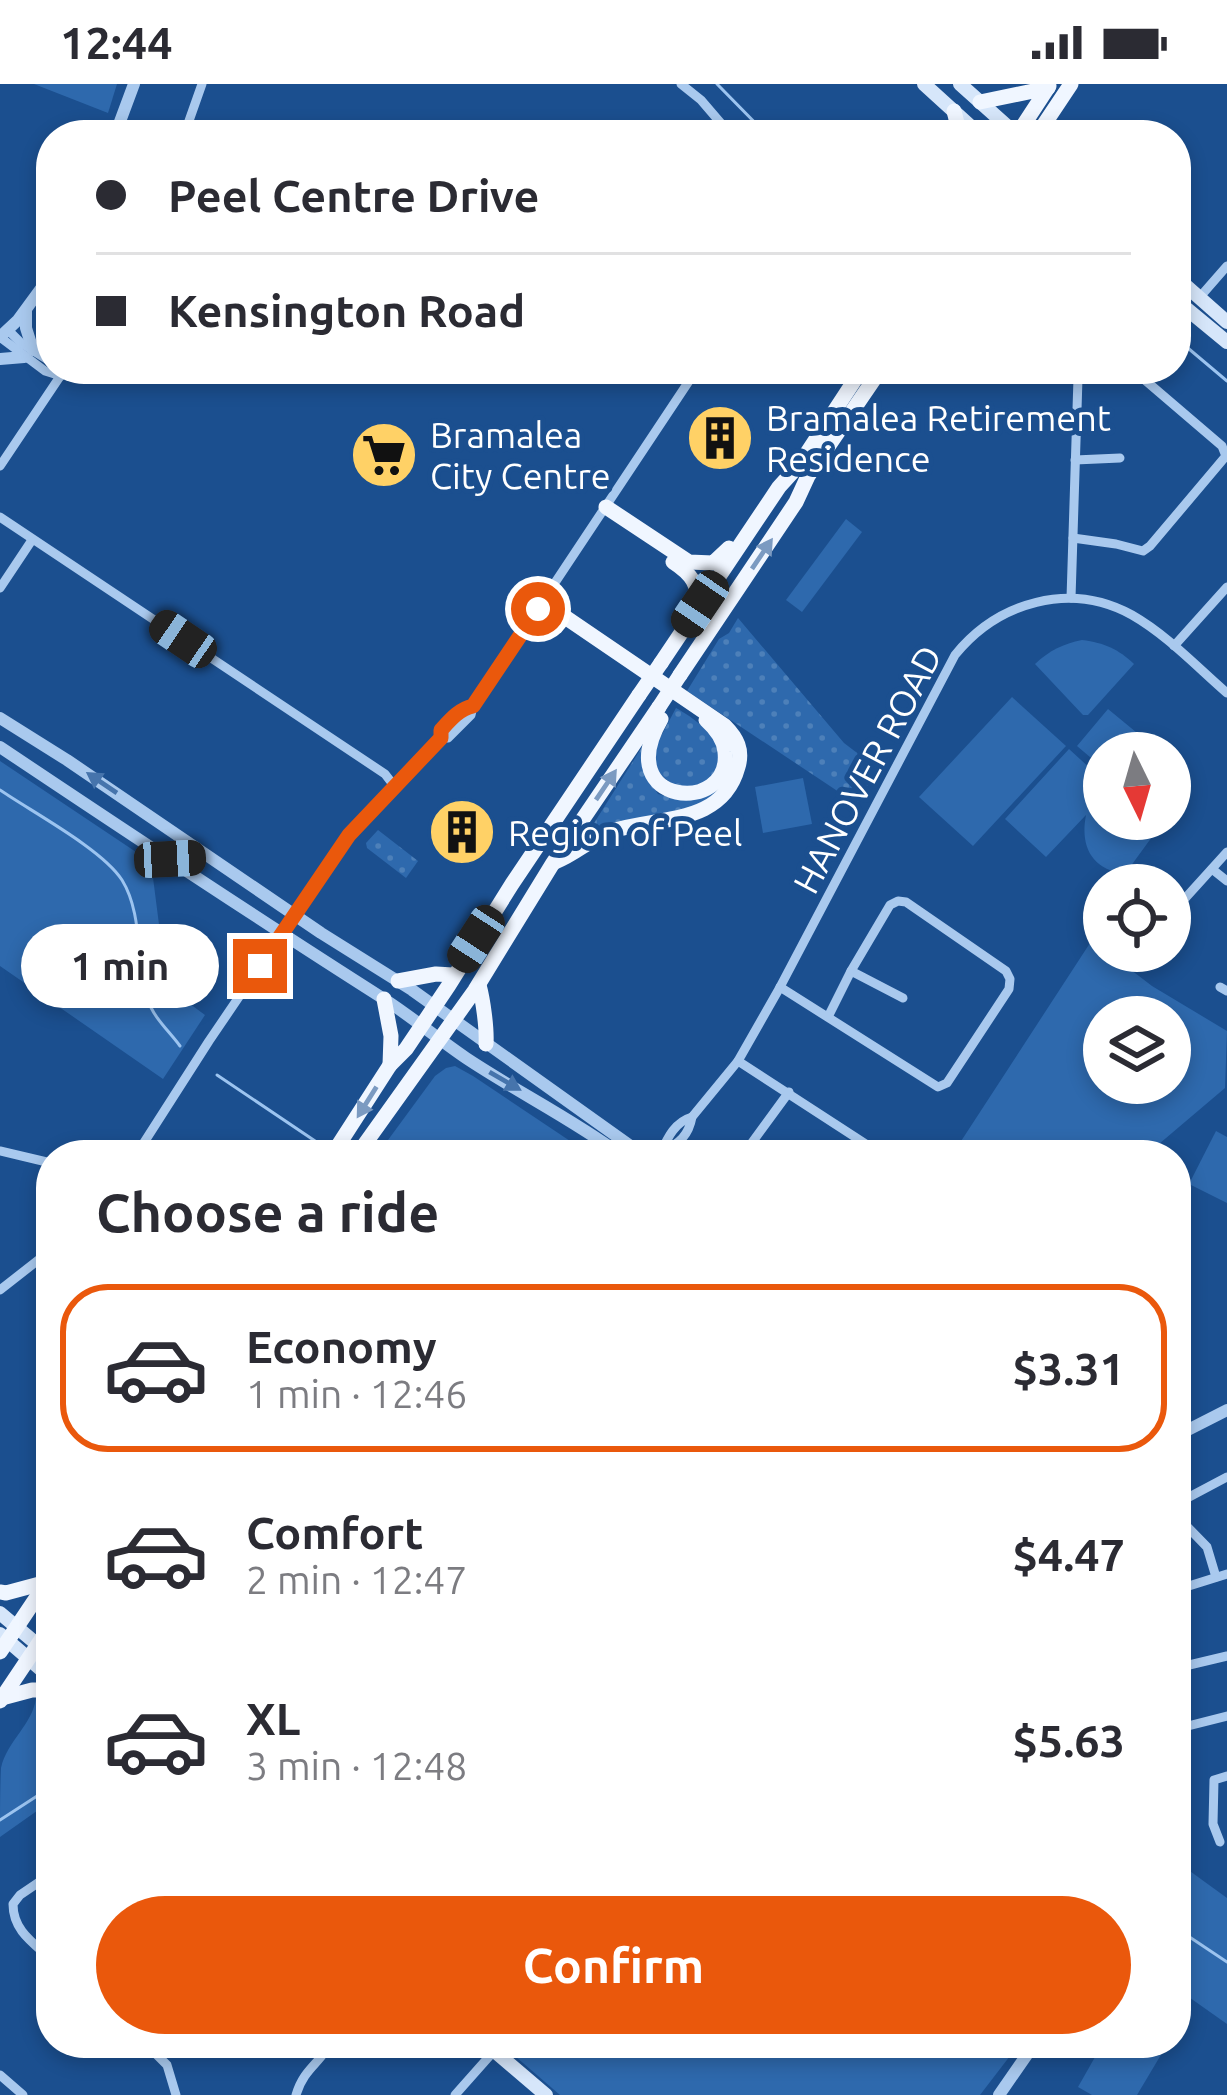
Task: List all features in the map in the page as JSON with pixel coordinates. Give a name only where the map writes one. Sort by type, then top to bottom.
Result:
[{"type":"main road","points":[[924,84],[963,120]]},
{"type":"main road","points":[[960,84],[1000,120]]},
{"type":"main road","points":[[1047,120],[1071,84]]},
{"type":"main road","points":[[980,102],[1049,86]]},
{"type":"main road","points":[[1027,120],[1049,86]]},
{"type":"main road","points":[[1053,111],[1056,120]]},
{"type":"main road","points":[[954,112],[956,120]]},
{"type":"main road","points":[[1191,300],[1227,341]]},
{"type":"main road","points":[[1191,303],[1227,322]]},
{"type":"main road","points":[[342,1140],[852,384]]},
{"type":"main road","points":[[368,1140],[454,1021],[871,384]]},
{"type":"main road","points":[[604,510],[675,555],[704,565],[722,557],[764,496],[779,487]]},
{"type":"main road","points":[[604,510],[694,582],[696,604],[674,644]]},
{"type":"main road","points":[[541,606],[712,726],[721,737],[726,758],[720,777],[709,787],[679,794],[656,780],[648,751],[662,719],[659,707]]},
{"type":"main road","points":[[541,606],[725,726],[736,739],[740,757],[732,782],[705,810],[610,832],[554,862]]},
{"type":"main road","points":[[398,981],[453,974]]},
{"type":"main road","points":[[478,982],[486,1044]]},
{"type":"main road","points":[[384,999],[392,1036],[390,1065]]},
{"type":"main road","points":[[0,1592],[36,1583]]},
{"type":"main road","points":[[6,1639],[36,1597]]},
{"type":"main road","points":[[0,1613],[6,1639]]},
{"type":"main road","points":[[6,1639],[36,1652]]},
{"type":"main road","points":[[1,1700],[36,1657]]},
{"type":"main road","points":[[1,1700],[36,1690]]},
{"type":"main road","points":[[503,2058],[546,2095]]},
{"type":"street","points":[[121,120],[134,84]]},
{"type":"street","points":[[189,120],[202,84]]},
{"type":"street","points":[[680,84],[718,120]]},
{"type":"street","points":[[1194,304],[1227,266]]},
{"type":"street","points":[[36,295],[3,335],[36,358]]},
{"type":"street","points":[[26,309],[29,354],[36,361]]},
{"type":"street","points":[[0,359],[29,354]]},
{"type":"street","points":[[0,466],[50,384]]},
{"type":"street","points":[[146,1140],[349,835],[441,738],[448,738],[471,715],[687,384]]},
{"type":"street","points":[[1071,598],[1078,384]]},
{"type":"street","points":[[1073,538],[1143,551],[1226,456],[1222,446],[1150,384]]},
{"type":"street","points":[[1075,460],[1120,458]]},
{"type":"street","points":[[0,518],[385,775],[395,787]]},
{"type":"street","points":[[0,588],[32,540]]},
{"type":"street","points":[[1174,646],[1227,586]]},
{"type":"street","name":"HANOVER ROAD","points":[[680,1140],[690,1129],[692,1117],[738,1061],[955,656],[979,630],[1031,602],[1071,598],[1115,607],[1174,646],[1227,693]]},
{"type":"street","points":[[0,718],[398,981],[622,1140]]},
{"type":"street","points":[[0,747],[468,1059],[600,1140]]},
{"type":"street","points":[[1191,892],[1227,852]]},
{"type":"street","points":[[170,859],[206,854]]},
{"type":"street","points":[[1212,869],[1227,881]]},
{"type":"street","points":[[781,987],[828,1017],[938,1087],[947,1083],[1009,989],[1010,980],[1006,971],[898,901],[890,905],[828,1017]]},
{"type":"street","points":[[851,971],[903,998]]},
{"type":"street","points":[[738,1061],[860,1140]]},
{"type":"street","points":[[754,1140],[789,1092]]},
{"type":"street","points":[[0,1151],[36,1159]]},
{"type":"street","points":[[0,1290],[36,1262]]},
{"type":"street","points":[[1191,1428],[1227,1410]]},
{"type":"street","points":[[1191,1496],[1227,1477]]},
{"type":"street","points":[[1191,1530],[1208,1547],[1222,1576],[1191,1585]]},
{"type":"street","points":[[1191,1665],[1227,1656]]},
{"type":"street","points":[[1191,1725],[1227,1716]]},
{"type":"street","points":[[1220,1842],[1213,1824],[1214,1780],[1227,1776]]},
{"type":"street","points":[[36,1884],[13,1904],[13,1919],[36,1945]]},
{"type":"street","points":[[159,2058],[167,2066],[176,2095]]},
{"type":"street","points":[[296,2095],[306,2072],[319,2058]]},
{"type":"street","points":[[455,2095],[482,2058]]},
{"type":"street","points":[[999,2095],[1025,2058]]},
{"type":"street","points":[[0,2075],[23,2095]]},
{"type":"shaded area","points":[[34,84],[117,84],[108,113]]},
{"type":"shaded area","points":[[846,519],[862,532],[802,612],[786,600]]},
{"type":"shaded area","points":[[738,618],[844,743],[865,759],[880,763],[857,804],[687,691]]},
{"type":"shaded area","points":[[1082,640],[1111,648],[1134,664],[1088,715],[1035,664],[1057,648]]},
{"type":"shaded area","points":[[1012,697],[1066,746],[973,846],[919,797]]},
{"type":"shaded area","points":[[676,708],[715,739],[723,760],[710,781],[682,791],[655,771],[652,753]]},
{"type":"shaded area","points":[[1108,709],[1136,732],[1089,732]]},
{"type":"shaded area","points":[[729,744],[735,755],[733,769],[717,793],[698,808],[584,839],[642,747],[642,769],[658,794],[685,800],[699,798],[722,783]]},
{"type":"shaded area","points":[[1069,749],[1083,762],[1083,818],[1046,857],[1005,819]]},
{"type":"shaded area","points":[[0,761],[151,862],[167,987],[205,1015],[163,1079],[0,966]]},
{"type":"shaded area","points":[[803,778],[812,824],[763,833],[755,787]]},
{"type":"shaded area","points":[[378,830],[418,861],[406,878],[367,848]]},
{"type":"shaded area","points":[[1086,840],[1150,840],[1132,864],[1100,864]]},
{"type":"shaded area","points":[[1083,954],[1083,972],[1134,972],[1169,996],[1083,996],[1083,1104],[1191,1104],[1191,1009],[1227,1031],[1225,1088],[1164,1140],[962,1140]]},
{"type":"shaded area","points":[[455,1066],[473,1076],[569,1140],[388,1140],[446,1068]]},
{"type":"shaded area","points":[[1216,1131],[1227,1137],[1227,1203],[1191,1185]]},
{"type":"shaded area","points":[[36,1698],[36,1812],[0,1837],[1,1768]]},
{"type":"shaded area","points":[[1191,1872],[1227,1898],[1227,2024],[1191,1999]]},
{"type":"shaded area","points":[[517,2058],[1008,2058],[980,2095],[560,2095]]},
{"type":"shaded area","points":[[1094,2058],[1159,2058],[1137,2095],[1092,2095],[1078,2087]]},
{"type":"waterway","points":[[717,84],[752,120]]},
{"type":"waterway","points":[[1191,351],[1227,381]]},
{"type":"waterway","points":[[0,790],[83,844],[122,880],[133,908],[148,1000],[180,1046]]},
{"type":"waterway","points":[[217,1075],[314,1140]]},
{"type":"waterway","points":[[0,1820],[36,1797]]},
{"type":"waterway","points":[[1191,1938],[1227,1962]]},
{"type":"place","name":"Bramalea Retirement Residence","points":[[720,438]]},
{"type":"place","name":"Bramalea City Centre","points":[[384,455]]},
{"type":"place","name":"Region of Peel","points":[[462,832]]},
{"type":"route","points":[[260,966],[349,835],[441,738],[445,725],[473,706],[538,609]]}]
